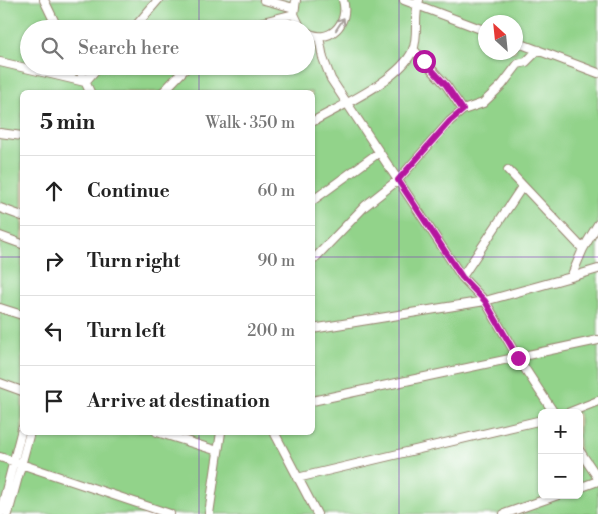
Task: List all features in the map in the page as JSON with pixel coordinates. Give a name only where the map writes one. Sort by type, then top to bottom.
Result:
[{"type":"street","points":[[44,0],[54,20]]},
{"type":"street","points":[[141,20],[158,0]]},
{"type":"street","points":[[264,0],[295,7]]},
{"type":"street","points":[[315,35],[319,37],[334,32],[339,28],[345,14],[343,0]]},
{"type":"street","points":[[404,0],[418,3],[478,28]]},
{"type":"street","points":[[315,120],[398,70],[413,49],[418,3]]},
{"type":"street","points":[[260,20],[295,7]]},
{"type":"street","points":[[295,7],[299,20]]},
{"type":"street","points":[[319,37],[323,58],[331,79],[462,277],[485,301],[518,358],[551,409]]},
{"type":"street","points":[[523,45],[598,73]]},
{"type":"street","points":[[413,49],[446,85],[463,110]]},
{"type":"street","points":[[315,257],[364,206],[398,180],[450,121],[463,110],[483,103],[502,85],[518,64],[526,62],[538,50]]},
{"type":"street","points":[[0,62],[20,67]]},
{"type":"street","points":[[55,75],[85,82]]},
{"type":"street","points":[[82,75],[89,90]]},
{"type":"street","points":[[85,82],[91,75]]},
{"type":"street","points":[[164,90],[179,75]]},
{"type":"street","points":[[0,132],[20,136]]},
{"type":"street","points":[[315,199],[378,152]]},
{"type":"street","points":[[508,170],[522,187],[583,249]]},
{"type":"street","points":[[462,277],[522,187]]},
{"type":"street","points":[[0,208],[20,215]]},
{"type":"street","points":[[571,277],[583,249],[598,224]]},
{"type":"street","points":[[0,236],[20,243]]},
{"type":"street","points":[[315,329],[485,301],[598,269]]},
{"type":"street","points":[[0,308],[20,314]]},
{"type":"street","points":[[315,400],[598,340]]},
{"type":"street","points":[[0,383],[20,390]]},
{"type":"street","points":[[578,409],[598,401]]},
{"type":"street","points":[[297,478],[538,421]]},
{"type":"street","points":[[8,514],[21,435]]},
{"type":"street","points":[[0,514],[29,435]]},
{"type":"street","points":[[167,435],[218,451]]},
{"type":"street","points":[[209,514],[221,435]]},
{"type":"street","points":[[276,435],[317,514]]},
{"type":"street","points":[[582,454],[598,480],[583,486]]},
{"type":"street","points":[[0,457],[170,514]]},
{"type":"street","points":[[504,514],[547,499]]},
{"type":"green space","points":[[0,0],[598,0],[598,514],[0,514]]},
{"type":"route","points":[[424,61],[446,85],[452,97],[463,110],[450,121],[398,180],[462,277],[485,301],[518,358]]}]
